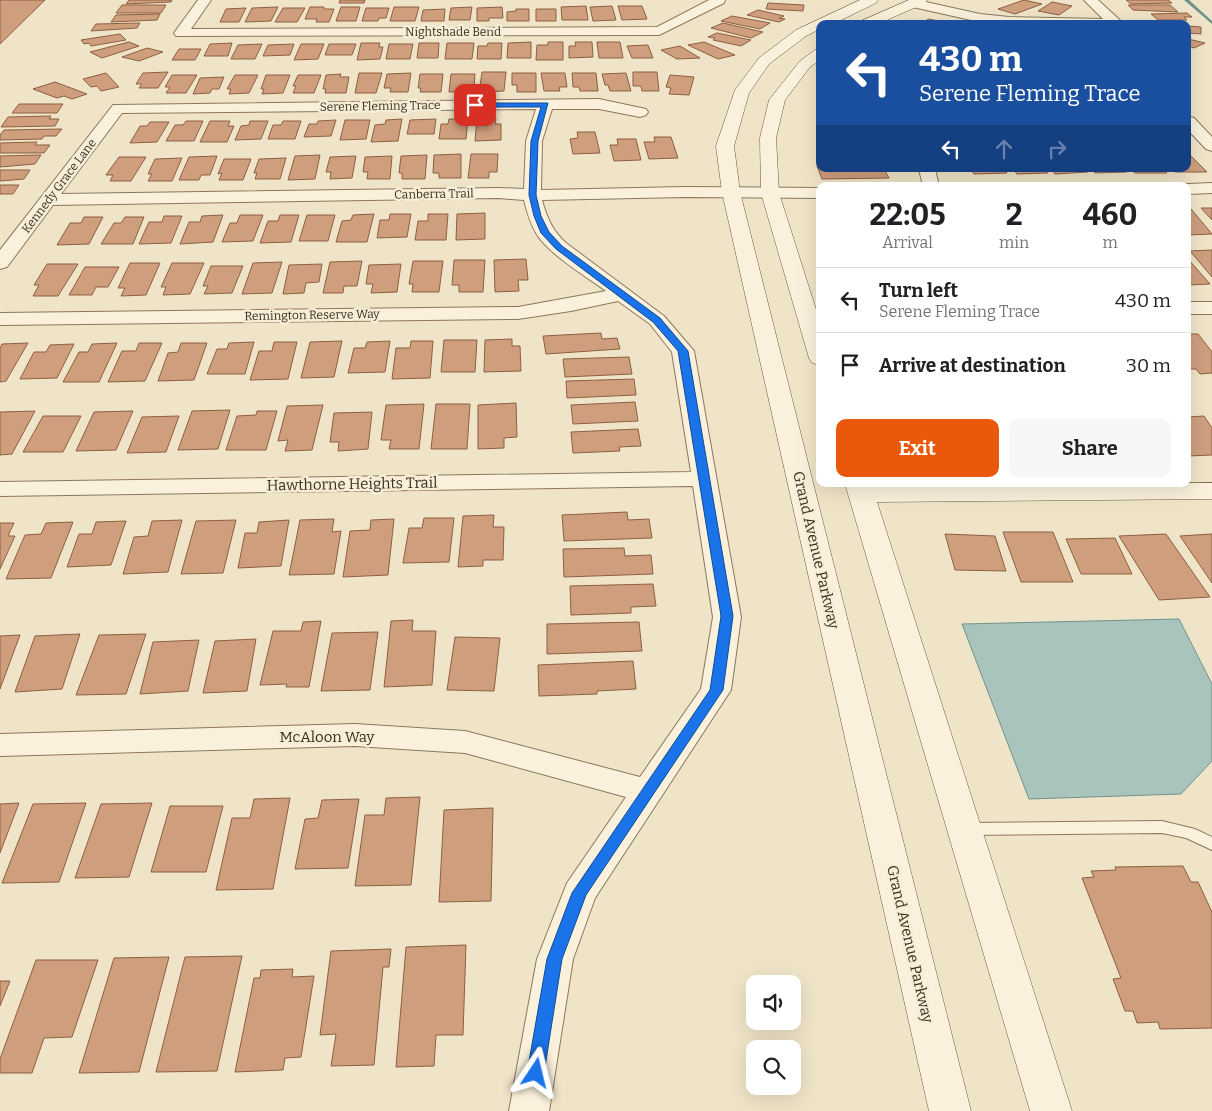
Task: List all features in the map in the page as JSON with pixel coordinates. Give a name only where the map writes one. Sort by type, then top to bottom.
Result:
[{"type":"street","name":"Nightshade Bend","points":[[205,0],[181,33],[659,31],[718,0]]},
{"type":"street","name":"Grand Avenue Parkway","points":[[828,20],[871,0]]},
{"type":"street","points":[[1090,0],[1113,20]]},
{"type":"street","points":[[874,20],[911,1],[980,18],[999,20]]},
{"type":"street","name":"Grand Avenue Parkway","points":[[816,26],[801,33],[764,61],[741,93],[724,146],[731,192],[950,1111]]},
{"type":"street","points":[[816,56],[805,64],[777,100],[768,138],[770,193],[816,345]]},
{"type":"street","points":[[529,1111],[554,959],[579,893],[716,690],[727,616],[683,351],[657,320],[559,247],[545,233],[532,195],[534,141],[545,104]]},
{"type":"street","name":"Serene Fleming Trace","points":[[118,108],[599,104],[640,112]]},
{"type":"street","name":"Kennedy Grace Lane","points":[[0,263],[118,108]]},
{"type":"street","points":[[1191,124],[1212,146]]},
{"type":"street","points":[[1191,189],[1212,188]]},
{"type":"street","name":"Canberra Trail","points":[[48,200],[499,193],[532,195],[731,192],[816,193]]},
{"type":"street","name":"Remington Reserve Way","points":[[0,319],[518,312],[571,305],[622,294]]},
{"type":"street","points":[[1191,308],[1212,308]]},
{"type":"street","name":"Hawthorne Heights Trail","points":[[0,489],[704,479]]},
{"type":"street","points":[[1051,1111],[860,489],[1093,487],[1212,491]]},
{"type":"street","name":"McAloon Way","points":[[0,745],[355,736],[465,742],[647,790]]},
{"type":"lane","points":[[964,829],[1162,827],[1189,833],[1212,844]]},
{"type":"water","points":[[1179,619],[1212,684],[1212,761],[1181,794],[1029,799],[962,624]]},
{"type":"building","points":[[0,0],[45,0],[0,44]]},
{"type":"building","points":[[129,0],[172,0],[171,2],[126,4]]},
{"type":"building","points":[[340,0],[365,0],[364,3],[339,3]]},
{"type":"building","points":[[1024,0],[1042,4],[1015,14],[998,9]]},
{"type":"building","points":[[1126,0],[1168,0],[1172,3],[1131,4]]},
{"type":"building","points":[[1052,2],[1072,6],[1059,15],[1038,11]]},
{"type":"building","points":[[768,3],[804,5],[803,11],[766,9]]},
{"type":"building","points":[[122,5],[166,5],[161,13],[116,13]]},
{"type":"building","points":[[1128,5],[1170,5],[1178,12],[1133,10]]},
{"type":"building","points":[[586,6],[588,20],[562,20],[561,7]]},
{"type":"building","points":[[612,6],[616,20],[593,21],[590,7]]},
{"type":"building","points":[[618,6],[642,6],[647,19],[622,20]]},
{"type":"building","points":[[278,7],[271,21],[245,22],[252,8]]},
{"type":"building","points":[[310,7],[334,9],[329,22],[316,22],[317,19],[305,19]]},
{"type":"building","points":[[341,7],[360,7],[356,21],[336,21]]},
{"type":"building","points":[[394,7],[419,7],[415,21],[390,21]]},
{"type":"building","points":[[472,7],[470,20],[449,20],[451,8]]},
{"type":"building","points":[[502,7],[503,18],[489,18],[489,21],[477,21],[477,8]]},
{"type":"building","points":[[246,8],[239,22],[220,22],[226,9]]},
{"type":"building","points":[[283,8],[305,8],[297,22],[275,22]]},
{"type":"building","points":[[366,8],[389,8],[386,18],[379,18],[378,21],[362,21]]},
{"type":"building","points":[[445,9],[444,21],[421,21],[423,10]]},
{"type":"building","points":[[516,9],[529,9],[529,21],[507,21],[507,12],[516,11]]},
{"type":"building","points":[[536,9],[556,9],[556,21],[536,21]]},
{"type":"building","points":[[758,10],[784,16],[779,18],[785,19],[779,22],[747,15]]},
{"type":"building","points":[[1187,13],[1192,17],[1184,17],[1187,20],[1158,20],[1151,14]]},
{"type":"building","points":[[160,14],[157,20],[111,22],[116,15]]},
{"type":"building","points":[[732,16],[770,23],[760,29],[721,21]]},
{"type":"building","points":[[140,23],[137,28],[91,31],[96,24]]},
{"type":"building","points":[[723,23],[763,32],[751,38],[711,28]]},
{"type":"building","points":[[1191,26],[1201,27],[1201,34],[1191,33]]},
{"type":"building","points":[[717,33],[751,40],[741,46],[713,40],[715,38],[708,37]]},
{"type":"building","points":[[120,34],[126,40],[91,46],[89,43],[84,44],[81,40]]},
{"type":"building","points":[[1191,40],[1205,43],[1194,48],[1191,47]]},
{"type":"building","points":[[129,42],[139,46],[102,58],[90,52]]},
{"type":"building","points":[[531,42],[531,58],[507,58],[508,43]]},
{"type":"building","points":[[548,42],[563,42],[563,60],[536,60],[537,45],[548,45]]},
{"type":"building","points":[[575,42],[592,42],[593,57],[569,58],[569,46],[576,46]]},
{"type":"building","points":[[597,42],[620,42],[623,58],[599,58]]},
{"type":"building","points":[[704,42],[735,55],[718,59],[688,45]]},
{"type":"building","points":[[232,43],[228,56],[204,56],[210,44]]},
{"type":"building","points":[[361,43],[380,43],[379,47],[383,47],[380,59],[357,60]]},
{"type":"building","points":[[419,43],[439,43],[438,58],[417,58]]},
{"type":"building","points":[[447,43],[474,43],[472,59],[445,59]]},
{"type":"building","points":[[488,43],[502,43],[501,59],[477,59],[478,46],[487,46]]},
{"type":"building","points":[[262,44],[255,59],[231,59],[238,45]]},
{"type":"building","points":[[294,44],[290,55],[263,56],[268,45]]},
{"type":"building","points":[[301,44],[324,44],[318,59],[294,60]]},
{"type":"building","points":[[329,44],[356,44],[352,55],[325,55]]},
{"type":"building","points":[[389,44],[413,44],[410,59],[386,59]]},
{"type":"building","points":[[648,45],[653,58],[632,58],[627,46]]},
{"type":"building","points":[[680,46],[700,58],[677,59],[661,50]]},
{"type":"building","points":[[147,48],[163,52],[139,61],[122,57]]},
{"type":"building","points":[[179,49],[201,49],[195,60],[172,60]]},
{"type":"building","points":[[168,72],[158,88],[139,88],[142,84],[136,84],[143,73]]},
{"type":"building","points":[[482,72],[506,72],[504,91],[486,92],[487,86],[480,86]]},
{"type":"building","points":[[633,72],[657,72],[659,91],[642,91],[641,86],[633,86]]},
{"type":"building","points":[[106,73],[119,87],[101,91],[97,86],[91,87],[83,79]]},
{"type":"building","points":[[359,73],[382,73],[376,93],[355,93]]},
{"type":"building","points":[[411,73],[408,92],[390,92],[391,88],[384,88],[387,74]]},
{"type":"building","points":[[512,73],[536,73],[536,92],[517,92],[517,85],[512,85]]},
{"type":"building","points":[[541,73],[565,73],[567,87],[559,87],[560,91],[544,91]]},
{"type":"building","points":[[572,73],[596,73],[598,91],[580,91],[579,87],[573,87]]},
{"type":"building","points":[[626,73],[631,91],[610,91],[608,85],[605,85],[602,74]]},
{"type":"building","points":[[341,74],[340,77],[349,77],[346,93],[325,93],[326,89],[323,89],[326,75]]},
{"type":"building","points":[[420,74],[443,74],[441,92],[420,92],[421,88],[418,88]]},
{"type":"building","points":[[451,74],[475,74],[474,87],[467,88],[466,92],[449,92]]},
{"type":"building","points":[[172,75],[197,75],[186,93],[166,93],[170,87],[165,87]]},
{"type":"building","points":[[235,75],[258,75],[249,93],[229,94],[231,89],[227,89]]},
{"type":"building","points":[[266,75],[290,75],[283,93],[262,94],[264,89],[261,89]]},
{"type":"building","points":[[298,75],[321,75],[314,93],[293,93],[296,86],[293,86]]},
{"type":"building","points":[[670,75],[694,77],[689,95],[669,94],[671,88],[666,87]]},
{"type":"building","points":[[224,77],[219,89],[212,89],[210,93],[193,94],[200,78]]},
{"type":"building","points":[[55,82],[87,94],[72,99],[64,96],[57,98],[33,89]]},
{"type":"building","points":[[19,104],[63,104],[57,113],[12,113]]},
{"type":"building","points":[[51,116],[49,119],[59,119],[55,126],[1,127],[8,117]]},
{"type":"building","points":[[402,119],[398,141],[371,142],[375,125],[385,124],[386,120]]},
{"type":"building","points":[[436,119],[434,134],[407,134],[410,120]]},
{"type":"building","points":[[449,119],[468,119],[466,139],[439,139],[441,124],[448,124]]},
{"type":"building","points":[[477,119],[496,119],[495,124],[501,124],[501,140],[475,141]]},
{"type":"building","points":[[336,120],[331,136],[304,137],[309,124],[317,124],[318,121]]},
{"type":"building","points":[[345,120],[370,120],[366,139],[340,140]]},
{"type":"building","points":[[186,121],[203,121],[194,141],[166,141],[175,125],[183,125]]},
{"type":"building","points":[[210,121],[230,121],[228,126],[234,126],[227,142],[200,142]]},
{"type":"building","points":[[250,121],[268,121],[261,139],[235,140],[241,126],[249,125]]},
{"type":"building","points":[[283,121],[301,121],[295,139],[268,139],[273,125],[281,125]]},
{"type":"building","points":[[150,122],[169,122],[157,142],[130,143],[140,126],[147,126]]},
{"type":"building","points":[[62,129],[56,136],[44,136],[42,139],[0,140],[0,135],[4,130]]},
{"type":"building","points":[[577,132],[595,132],[600,153],[573,154],[570,139],[578,138]]},
{"type":"building","points":[[654,137],[671,137],[678,158],[649,159],[644,142],[655,142]]},
{"type":"building","points":[[617,139],[636,139],[641,160],[614,161],[610,145],[618,145]]},
{"type":"building","points":[[37,142],[35,145],[50,145],[44,153],[0,153],[0,143]]},
{"type":"building","points":[[461,154],[461,178],[439,178],[439,173],[433,173],[434,155]]},
{"type":"building","points":[[471,154],[498,154],[497,172],[489,172],[489,178],[468,178]]},
{"type":"building","points":[[41,155],[35,164],[0,167],[0,156]]},
{"type":"building","points":[[320,155],[315,179],[288,180],[295,156]]},
{"type":"building","points":[[427,155],[425,179],[402,179],[402,173],[399,173],[401,156]]},
{"type":"building","points":[[217,156],[210,175],[201,175],[199,180],[179,180],[189,157]]},
{"type":"building","points":[[356,156],[352,178],[330,179],[331,172],[326,172],[330,157]]},
{"type":"building","points":[[392,156],[390,179],[367,179],[368,172],[363,172],[365,157]]},
{"type":"building","points":[[1191,156],[1207,172],[1191,172]]},
{"type":"building","points":[[119,157],[146,157],[131,181],[110,181],[113,175],[106,175]]},
{"type":"building","points":[[182,158],[172,181],[148,181],[152,174],[148,174],[155,159]]},
{"type":"building","points":[[286,158],[280,179],[255,179],[257,173],[254,173],[259,159]]},
{"type":"building","points":[[224,159],[251,159],[243,180],[219,180],[222,173],[218,174]]},
{"type":"building","points":[[0,170],[30,170],[24,179],[0,181]]},
{"type":"building","points":[[819,172],[886,172],[889,178],[822,179]]},
{"type":"building","points":[[972,172],[1007,173],[974,174]]},
{"type":"building","points":[[1015,172],[1048,173],[1017,174]]},
{"type":"building","points":[[1053,172],[1088,172],[1055,174]]},
{"type":"building","points":[[1094,172],[1127,172],[1095,173]]},
{"type":"building","points":[[1134,172],[1167,173],[1135,173]]},
{"type":"building","points":[[0,185],[19,185],[13,194],[0,194]]},
{"type":"building","points":[[1201,208],[1212,208],[1212,220]]},
{"type":"building","points":[[1191,209],[1212,234],[1191,235]]},
{"type":"building","points":[[485,213],[485,239],[456,240],[457,214]]},
{"type":"building","points":[[374,214],[367,242],[336,242],[342,221],[351,220],[353,215]]},
{"type":"building","points":[[390,214],[411,214],[407,237],[377,238],[380,220],[389,220]]},
{"type":"building","points":[[428,214],[448,214],[446,240],[415,240],[418,221],[428,221]]},
{"type":"building","points":[[223,215],[213,242],[180,244],[189,222],[200,222],[202,216]]},
{"type":"building","points":[[240,215],[263,215],[253,241],[222,242],[230,223],[237,223]]},
{"type":"building","points":[[280,215],[299,215],[291,242],[260,243],[268,221],[278,221]]},
{"type":"building","points":[[307,215],[335,215],[328,241],[299,241]]},
{"type":"building","points":[[164,216],[182,216],[171,243],[139,244],[149,222],[162,222]]},
{"type":"building","points":[[84,217],[103,217],[89,244],[57,245],[70,223],[81,223]]},
{"type":"building","points":[[125,217],[144,217],[133,244],[101,244],[114,223],[121,223]]},
{"type":"building","points":[[1212,250],[1212,277],[1191,252]]},
{"type":"building","points":[[526,259],[528,280],[518,280],[519,291],[495,292],[494,260]]},
{"type":"building","points":[[454,260],[485,260],[483,292],[459,292],[459,285],[452,285]]},
{"type":"building","points":[[362,261],[357,286],[344,286],[343,293],[323,293],[330,262]]},
{"type":"building","points":[[413,261],[443,261],[439,292],[412,292],[413,284],[409,284]]},
{"type":"building","points":[[282,262],[272,293],[242,294],[253,263]]},
{"type":"building","points":[[1191,262],[1210,284],[1191,285]]},
{"type":"building","points":[[130,263],[160,263],[146,295],[121,296],[125,288],[118,288]]},
{"type":"building","points":[[172,263],[204,263],[190,294],[163,295],[166,287],[161,287]]},
{"type":"building","points":[[47,264],[78,264],[58,296],[33,296],[39,285],[34,285]]},
{"type":"building","points":[[322,264],[319,282],[306,283],[304,293],[283,294],[289,265]]},
{"type":"building","points":[[401,264],[397,292],[371,293],[373,284],[366,284],[369,265]]},
{"type":"building","points":[[211,266],[243,266],[232,293],[204,294],[208,286],[203,286]]},
{"type":"building","points":[[85,267],[119,267],[108,287],[96,287],[92,295],[69,295]]},
{"type":"building","points":[[601,333],[602,339],[617,338],[620,349],[546,354],[543,336]]},
{"type":"building","points":[[1191,334],[1198,334],[1212,352],[1212,373],[1200,374],[1196,369],[1191,369]]},
{"type":"building","points":[[512,339],[512,346],[520,346],[521,371],[484,372],[485,340]]},
{"type":"building","points":[[444,340],[477,340],[475,372],[441,372]]},
{"type":"building","points":[[342,341],[334,377],[301,378],[310,342]]},
{"type":"building","points":[[390,341],[385,372],[348,373],[354,348],[365,348],[367,342]]},
{"type":"building","points":[[411,341],[433,341],[430,378],[392,379],[396,348],[410,348]]},
{"type":"building","points":[[254,342],[245,374],[207,374],[217,349],[227,349],[229,343]]},
{"type":"building","points":[[274,342],[297,342],[288,379],[250,380],[259,351],[272,351]]},
{"type":"building","points":[[28,343],[6,381],[0,382],[0,348],[2,344]]},
{"type":"building","points":[[117,343],[99,382],[63,382],[79,352],[88,352],[92,344]]},
{"type":"building","points":[[139,343],[162,343],[145,381],[108,382],[122,351],[136,351]]},
{"type":"building","points":[[181,343],[207,343],[194,380],[158,381],[168,353],[178,352]]},
{"type":"building","points":[[74,344],[57,378],[20,379],[34,352],[46,352],[50,345]]},
{"type":"building","points":[[629,357],[632,374],[565,377],[563,359]]},
{"type":"building","points":[[634,379],[636,395],[567,398],[566,381]]},
{"type":"building","points":[[635,402],[638,421],[573,424],[571,405]]},
{"type":"building","points":[[516,403],[517,437],[504,438],[504,448],[478,449],[478,405]]},
{"type":"building","points":[[424,404],[419,449],[389,449],[391,440],[381,440],[386,405]]},
{"type":"building","points":[[436,404],[470,404],[467,449],[431,449]]},
{"type":"building","points":[[323,405],[312,450],[285,451],[288,440],[278,441],[287,406]]},
{"type":"building","points":[[230,410],[218,449],[178,450],[192,411]]},
{"type":"building","points":[[35,411],[12,454],[0,455],[0,412]]},
{"type":"building","points":[[133,411],[116,450],[76,451],[94,412]]},
{"type":"building","points":[[257,411],[277,411],[266,450],[226,450],[237,416],[256,415]]},
{"type":"building","points":[[372,412],[368,449],[338,451],[339,442],[330,442],[334,413]]},
{"type":"building","points":[[43,416],[81,416],[63,452],[23,452]]},
{"type":"building","points":[[179,416],[166,452],[127,453],[142,417]]},
{"type":"building","points":[[1204,416],[1212,428],[1212,455],[1191,456],[1191,417]]},
{"type":"building","points":[[638,429],[641,446],[619,447],[620,451],[573,453],[571,432]]},
{"type":"building","points":[[627,512],[628,520],[649,519],[652,538],[564,541],[562,515]]},
{"type":"building","points":[[494,515],[493,527],[504,527],[503,560],[483,560],[483,566],[458,567],[463,516]]},
{"type":"building","points":[[424,518],[454,518],[449,562],[403,563],[409,528],[422,528]]},
{"type":"building","points":[[334,519],[332,532],[341,531],[334,574],[289,575],[300,520]]},
{"type":"building","points":[[394,519],[388,575],[343,577],[350,531],[370,530],[371,520]]},
{"type":"building","points":[[182,520],[168,572],[123,574],[134,537],[148,536],[152,521]]},
{"type":"building","points":[[236,520],[223,573],[181,574],[196,521]]},
{"type":"building","points":[[289,520],[281,566],[238,568],[245,533],[257,533],[259,522]]},
{"type":"building","points":[[126,521],[111,565],[67,567],[79,534],[92,534],[96,522]]},
{"type":"building","points":[[73,522],[51,578],[6,579],[25,535],[41,534],[46,523]]},
{"type":"building","points":[[0,523],[14,523],[8,536],[15,536],[0,569]]},
{"type":"building","points":[[1003,532],[1053,532],[1073,582],[1021,582]]},
{"type":"building","points":[[945,534],[995,536],[1006,571],[955,570]]},
{"type":"building","points":[[1166,534],[1210,597],[1159,600],[1119,536]]},
{"type":"building","points":[[1212,534],[1212,583],[1180,536]]},
{"type":"building","points":[[1115,538],[1132,574],[1081,574],[1066,539]]},
{"type":"building","points":[[624,548],[625,556],[651,555],[653,574],[564,577],[563,549]]},
{"type":"building","points":[[653,584],[656,606],[631,607],[631,613],[571,615],[570,586]]},
{"type":"building","points":[[413,620],[412,631],[436,631],[432,685],[384,687],[391,621]]},
{"type":"building","points":[[321,621],[309,687],[286,687],[287,684],[260,685],[273,631],[301,631],[303,622]]},
{"type":"building","points":[[639,622],[642,651],[547,654],[547,624]]},
{"type":"building","points":[[378,632],[370,690],[321,691],[332,633]]},
{"type":"building","points":[[80,634],[62,689],[15,692],[35,636]]},
{"type":"building","points":[[146,634],[126,694],[76,695],[99,635]]},
{"type":"building","points":[[20,635],[0,689],[0,636]]},
{"type":"building","points":[[455,637],[500,638],[494,691],[447,690]]},
{"type":"building","points":[[256,639],[247,691],[203,693],[215,641]]},
{"type":"building","points":[[199,640],[188,691],[140,694],[153,642]]},
{"type":"building","points":[[633,661],[636,689],[597,691],[597,694],[539,696],[538,665]]},
{"type":"building","points":[[420,797],[411,885],[355,886],[365,815],[384,815],[386,798]]},
{"type":"building","points":[[290,798],[273,889],[216,890],[232,818],[250,818],[254,799]]},
{"type":"building","points":[[359,799],[348,868],[295,869],[305,819],[318,818],[322,800]]},
{"type":"building","points":[[19,803],[0,853],[0,804]]},
{"type":"building","points":[[86,803],[59,882],[2,883],[33,804]]},
{"type":"building","points":[[152,803],[129,877],[75,878],[101,804]]},
{"type":"building","points":[[170,806],[223,806],[206,872],[151,872]]},
{"type":"building","points":[[493,808],[491,901],[439,902],[444,810]]},
{"type":"building","points":[[1183,866],[1191,882],[1198,882],[1212,912],[1212,1028],[1160,1029],[1158,1022],[1137,1023],[1133,1011],[1125,1011],[1113,979],[1121,978],[1082,878],[1094,877],[1091,871],[1116,870],[1115,867]]},
{"type":"building","points":[[466,945],[463,1035],[436,1035],[434,1066],[396,1067],[406,947]]},
{"type":"building","points":[[391,949],[389,967],[383,967],[374,1065],[331,1066],[336,1034],[320,1035],[331,951]]},
{"type":"building","points":[[242,956],[217,1071],[156,1072],[185,957]]},
{"type":"building","points":[[169,957],[139,1072],[79,1073],[114,958]]},
{"type":"building","points":[[36,960],[98,960],[72,1037],[44,1038],[32,1073],[0,1073],[0,1059]]},
{"type":"building","points":[[293,969],[292,977],[314,976],[301,1057],[285,1058],[283,1070],[235,1072],[254,978],[260,978],[261,970]]},
{"type":"building","points":[[0,981],[10,981],[0,1006]]},
{"type":"waterway","points":[[1186,0],[1212,23]]},
{"type":"route","points":[[475,105],[545,104],[534,141],[532,195],[545,233],[559,247],[657,320],[670,333],[683,351],[727,616],[716,690],[579,893],[554,959],[536,1073]]}]
